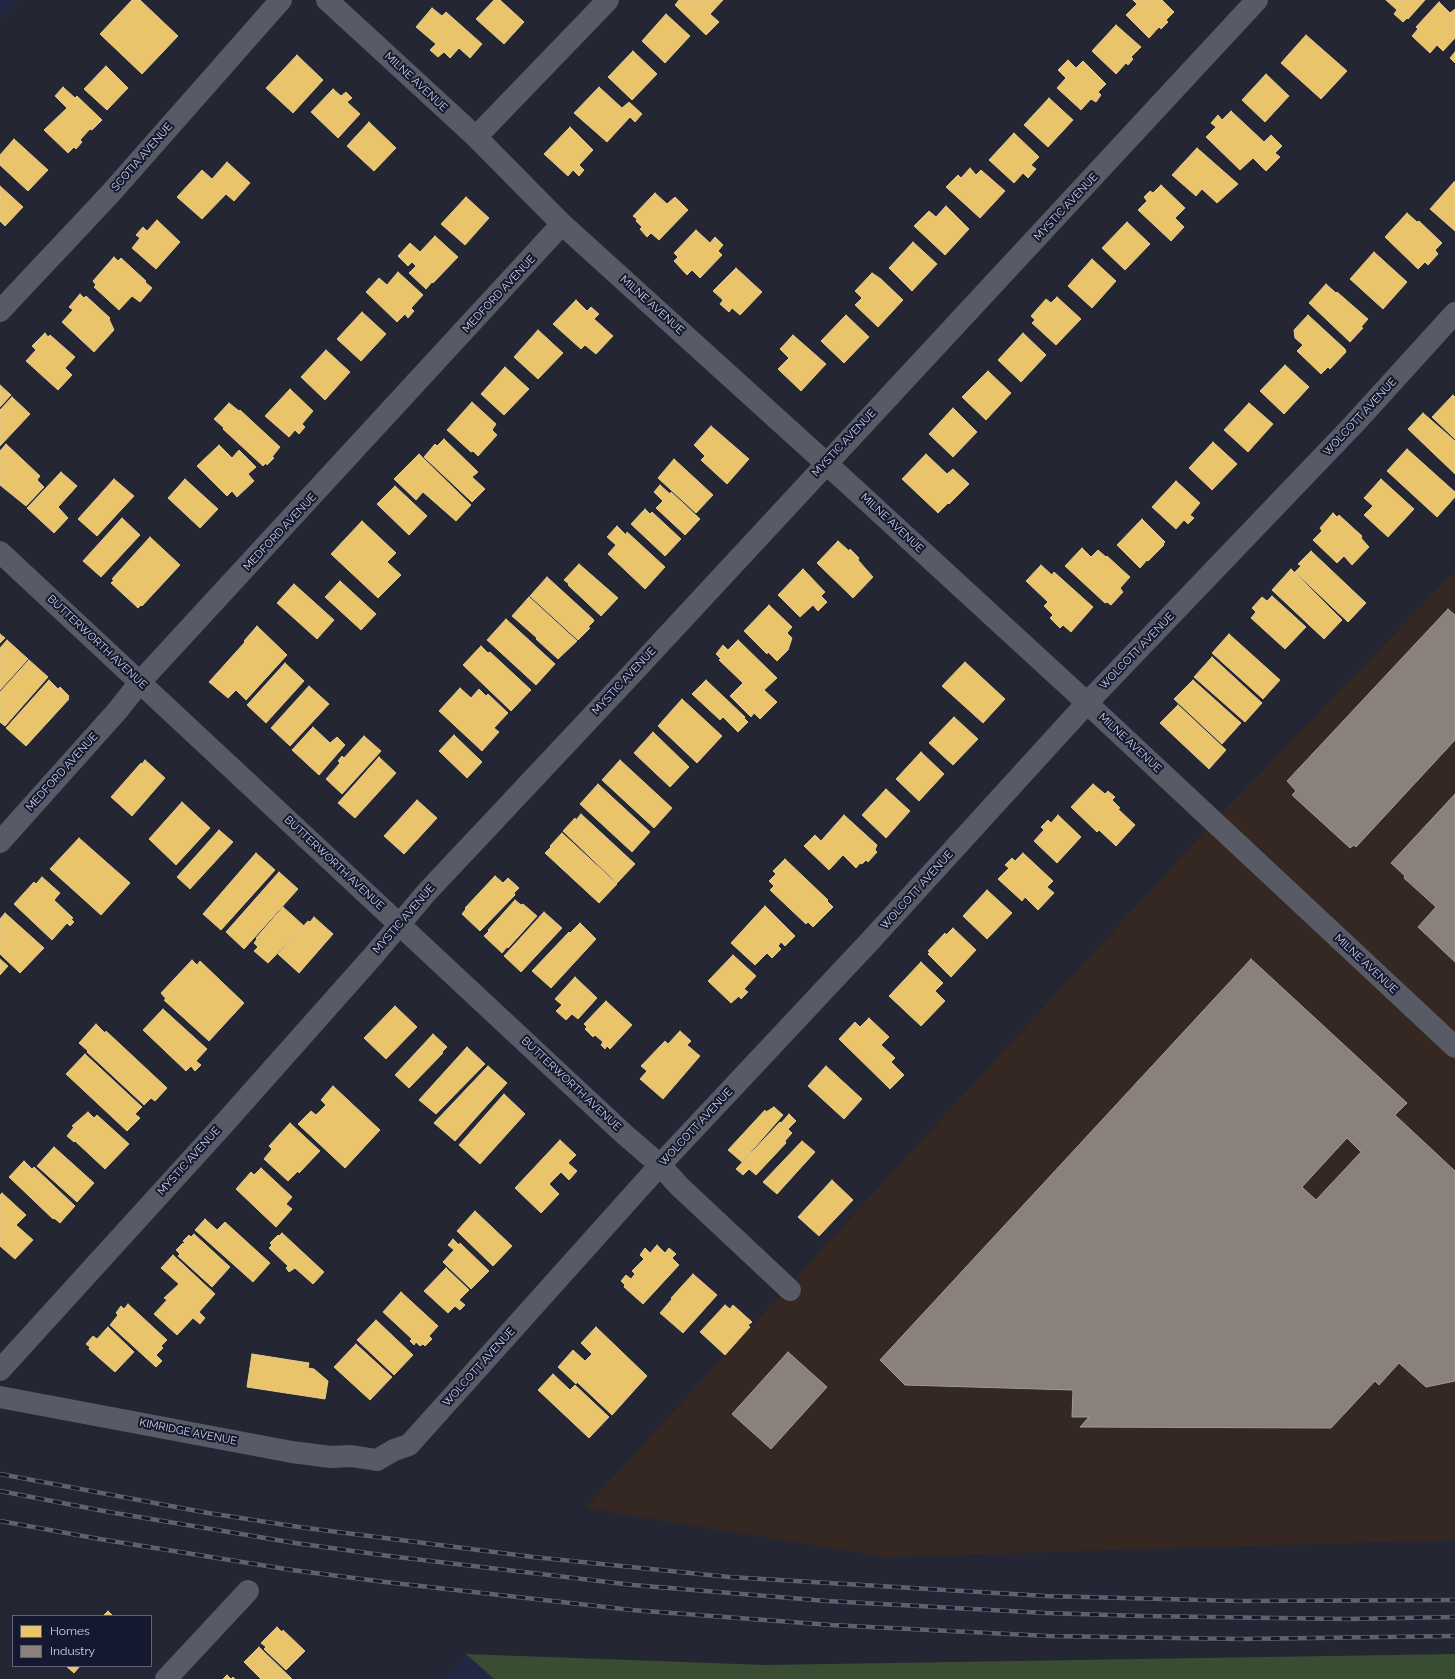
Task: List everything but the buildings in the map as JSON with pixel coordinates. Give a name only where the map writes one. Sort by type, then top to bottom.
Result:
[{"type":"street","name":"SCOTIA AVENUE","points":[[0,311],[110,194],[281,0]]},
{"type":"street","name":"MILNE AVENUE","points":[[327,0],[476,137],[562,224],[826,463],[1087,703],[1455,1047]]},
{"type":"street","points":[[476,137],[608,0]]},
{"type":"street","name":"MYSTIC AVENUE","points":[[0,1370],[222,1126],[373,956],[399,924],[1257,0]]},
{"type":"street","name":"MEDFORD AVENUE","points":[[0,842],[118,710],[140,682],[562,224]]},
{"type":"street","name":"WOLCOTT AVENUE","points":[[377,1460],[394,1450],[409,1445],[660,1165],[872,940],[1087,703],[1354,424],[1455,313]]},
{"type":"street","name":"BUTTERWORTH AVENUE","points":[[0,552],[639,1148],[660,1165],[679,1186],[790,1290]]},
{"type":"street","name":"KIMRIDGE AVENUE","points":[[0,1397],[292,1452],[331,1457],[351,1456],[377,1460]]},
{"type":"street","points":[[166,1679],[248,1591]]},
{"type":"shaded area","points":[[0,0],[17,0],[0,19]]},
{"type":"shaded area","points":[[1455,571],[1455,1540],[884,1557],[585,1508],[1203,833]]},
{"type":"shaded area","points":[[466,1654],[494,1679],[441,1679]]},
{"type":"green space","points":[[466,1654],[765,1665],[1455,1654],[1455,1679],[494,1679]]},
{"type":"railway","points":[[0,1474],[208,1513],[299,1527],[533,1557],[729,1577],[1046,1596],[1240,1601],[1455,1600]]},
{"type":"railway","points":[[0,1491],[109,1512],[295,1543],[389,1556],[633,1585],[827,1601],[1046,1613],[1346,1619],[1455,1617]]},
{"type":"railway","points":[[0,1521],[105,1540],[292,1570],[632,1610],[831,1625],[1048,1636],[1241,1639],[1455,1636]]}]
